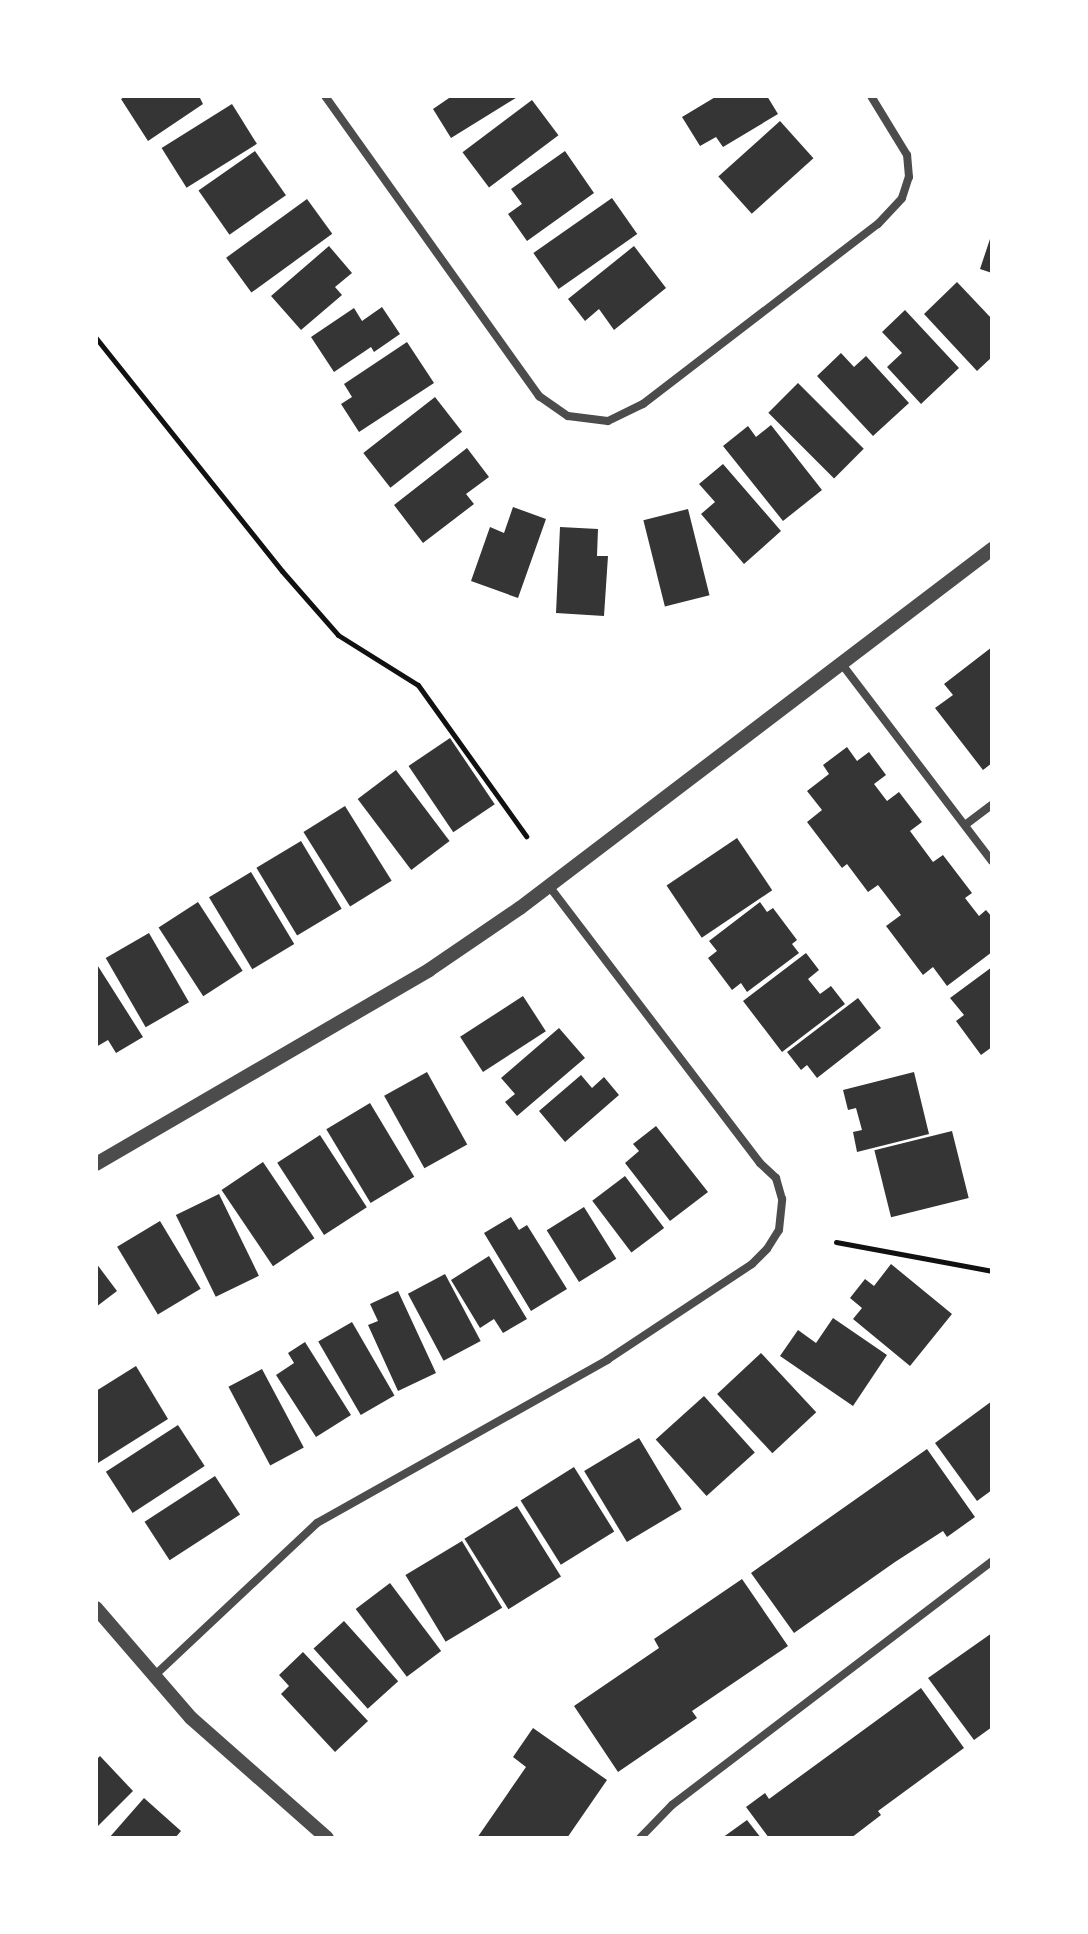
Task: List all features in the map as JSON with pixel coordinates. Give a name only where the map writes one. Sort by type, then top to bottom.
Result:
[{"type":"street","points":[[325,96],[539,396],[568,416],[608,421],[643,404],[878,224],[902,198],[909,177],[907,155],[871,96]]},
{"type":"street","points":[[96,1164],[429,970],[550,887],[992,549]]},
{"type":"street","points":[[841,663],[992,861]]},
{"type":"street","points":[[965,825],[992,805]]},
{"type":"street","points":[[153,1678],[317,1523],[607,1360],[752,1264],[767,1249],[779,1230],[782,1199],[776,1178],[760,1163],[550,887]]},
{"type":"street","points":[[640,1838],[672,1805],[992,1561]]},
{"type":"street","points":[[96,1608],[153,1678],[191,1718],[327,1838]]},
{"type":"path","points":[[96,338],[282,571],[338,635],[418,685],[526,836]]},
{"type":"path","points":[[836,1242],[992,1271]]},
{"type":"building","points":[[126,96],[203,96],[200,98],[203,104],[148,141],[121,99]]},
{"type":"building","points":[[452,96],[519,96],[451,138],[433,109]]},
{"type":"building","points":[[717,96],[767,96],[778,114],[723,147],[716,137],[700,146],[682,117]]},
{"type":"building","points":[[532,100],[558,135],[489,187],[463,152]]},
{"type":"building","points":[[232,104],[257,144],[187,188],[162,148]]},
{"type":"building","points":[[780,121],[813,158],[752,214],[718,177]]},
{"type":"building","points":[[255,151],[286,195],[229,235],[198,191]]},
{"type":"building","points":[[565,151],[594,193],[527,241],[508,214],[522,204],[511,189]]},
{"type":"building","points":[[612,198],[637,234],[559,289],[533,253]]},
{"type":"building","points":[[307,199],[332,234],[251,293],[226,258]]},
{"type":"building","points":[[992,236],[992,273],[980,269]]},
{"type":"building","points":[[329,246],[352,273],[335,287],[342,295],[301,330],[271,296]]},
{"type":"building","points":[[634,246],[666,288],[614,330],[599,309],[585,321],[568,299]]},
{"type":"building","points":[[957,282],[992,319],[992,357],[977,371],[924,314]]},
{"type":"building","points":[[382,307],[400,334],[374,352],[371,347],[334,372],[311,337],[354,308],[362,321]]},
{"type":"building","points":[[905,310],[959,368],[921,404],[887,367],[902,353],[882,332]]},
{"type":"building","points":[[407,342],[434,383],[359,432],[341,404],[352,397],[344,384]]},
{"type":"building","points":[[841,353],[854,367],[866,356],[909,403],[873,436],[817,376]]},
{"type":"building","points":[[798,383],[864,449],[834,478],[768,413]]},
{"type":"building","points":[[435,397],[462,432],[390,488],[363,453]]},
{"type":"building","points":[[771,425],[822,490],[783,521],[723,446],[748,426],[756,437]]},
{"type":"building","points":[[467,448],[489,477],[466,494],[474,504],[423,543],[394,505]]},
{"type":"building","points":[[723,464],[781,531],[744,564],[701,514],[715,502],[699,484]]},
{"type":"building","points":[[513,507],[546,519],[518,598],[471,581],[490,527],[504,533]]},
{"type":"building","points":[[688,509],[710,595],[665,606],[643,520]]},
{"type":"building","points":[[560,527],[598,529],[597,556],[608,556],[604,616],[556,613]]},
{"type":"building","points":[[992,647],[992,763],[983,770],[935,708],[953,695],[944,684]]},
{"type":"building","points":[[450,738],[495,804],[453,832],[409,766]]},
{"type":"building","points":[[847,747],[857,761],[869,752],[886,775],[874,784],[887,801],[899,792],[922,822],[910,831],[933,862],[943,855],[972,893],[965,898],[979,916],[986,910],[992,917],[992,952],[947,986],[933,967],[923,975],[886,926],[901,915],[878,885],[868,892],[847,864],[842,868],[807,822],[822,810],[807,791],[829,774],[823,765]]},
{"type":"building","points":[[396,770],[450,841],[411,870],[358,799]]},
{"type":"building","points":[[345,806],[392,881],[350,907],[303,832]]},
{"type":"building","points":[[737,838],[772,890],[702,938],[667,886]]},
{"type":"building","points":[[301,841],[342,909],[297,935],[256,868]]},
{"type":"building","points":[[251,872],[294,944],[252,969],[209,897]]},
{"type":"building","points":[[198,902],[243,971],[203,996],[159,928]]},
{"type":"building","points":[[760,902],[767,912],[773,908],[797,940],[792,944],[799,953],[747,992],[741,983],[732,990],[708,958],[717,951],[709,941]]},
{"type":"building","points":[[149,933],[189,1002],[146,1027],[106,958]]},
{"type":"building","points":[[806,953],[819,970],[808,979],[820,994],[831,986],[845,1004],[782,1052],[743,1001]]},
{"type":"building","points":[[96,963],[143,1037],[116,1053],[108,1040],[96,1047]]},
{"type":"building","points":[[992,967],[992,1047],[981,1055],[956,1021],[964,1015],[950,998]]},
{"type":"building","points":[[523,996],[546,1031],[483,1072],[460,1037]]},
{"type":"building","points":[[858,998],[881,1028],[817,1078],[807,1065],[801,1070],[787,1052]]},
{"type":"building","points":[[559,1028],[585,1058],[517,1116],[505,1102],[515,1094],[501,1078]]},
{"type":"building","points":[[427,1072],[467,1145],[424,1168],[384,1096]]},
{"type":"building","points":[[914,1072],[929,1134],[857,1152],[853,1132],[862,1130],[856,1108],[848,1110],[843,1090]]},
{"type":"building","points":[[581,1075],[592,1088],[604,1077],[619,1095],[565,1142],[539,1111]]},
{"type":"building","points":[[370,1103],[414,1177],[371,1203],[326,1129]]},
{"type":"building","points":[[656,1126],[708,1192],[670,1221],[625,1163],[639,1151],[633,1144]]},
{"type":"building","points":[[952,1131],[969,1198],[891,1217],[874,1150]]},
{"type":"building","points":[[320,1135],[367,1207],[324,1235],[277,1163]]},
{"type":"building","points":[[263,1162],[314,1238],[273,1266],[222,1190]]},
{"type":"building","points":[[625,1176],[664,1228],[631,1253],[592,1201]]},
{"type":"building","points":[[219,1194],[259,1276],[216,1297],[176,1215]]},
{"type":"building","points":[[584,1207],[616,1259],[579,1282],[547,1230]]},
{"type":"building","points":[[511,1217],[519,1230],[527,1225],[567,1289],[531,1311],[484,1233]]},
{"type":"building","points":[[160,1221],[201,1289],[158,1314],[117,1247]]},
{"type":"building","points":[[489,1256],[527,1319],[503,1333],[494,1319],[480,1328],[451,1280]]},
{"type":"building","points":[[96,1263],[117,1291],[96,1307]]},
{"type":"building","points":[[891,1264],[952,1314],[910,1366],[853,1319],[862,1308],[850,1298],[865,1279],[874,1286]]},
{"type":"building","points":[[445,1274],[481,1341],[444,1361],[408,1294]]},
{"type":"building","points":[[398,1291],[436,1373],[398,1391],[368,1325],[378,1321],[370,1304]]},
{"type":"building","points":[[833,1318],[887,1355],[853,1406],[780,1356],[798,1330],[816,1343]]},
{"type":"building","points":[[352,1322],[394,1396],[361,1415],[318,1342]]},
{"type":"building","points":[[305,1342],[351,1415],[316,1437],[276,1375],[294,1363],[288,1353]]},
{"type":"building","points":[[761,1353],[816,1412],[772,1453],[717,1394]]},
{"type":"building","points":[[136,1366],[168,1419],[98,1463],[96,1391]]},
{"type":"building","points":[[262,1369],[304,1448],[270,1465],[228,1387]]},
{"type":"building","points":[[704,1396],[755,1452],[707,1496],[656,1439]]},
{"type":"building","points":[[992,1401],[992,1490],[977,1501],[935,1443]]},
{"type":"building","points":[[178,1425],[205,1466],[133,1513],[106,1472]]},
{"type":"building","points":[[639,1438],[682,1509],[627,1542],[584,1471]]},
{"type":"building","points":[[927,1449],[975,1517],[947,1537],[943,1531],[794,1633],[751,1573]]},
{"type":"building","points":[[574,1467],[614,1531],[561,1565],[521,1500]]},
{"type":"building","points":[[215,1476],[240,1515],[170,1560],[145,1522]]},
{"type":"building","points":[[517,1506],[561,1576],[508,1609],[464,1539]]},
{"type":"building","points":[[462,1541],[502,1608],[446,1642],[405,1575]]},
{"type":"building","points":[[742,1579],[788,1646],[692,1711],[697,1718],[618,1772],[574,1706],[659,1648],[654,1639]]},
{"type":"building","points":[[390,1583],[441,1651],[407,1677],[356,1609]]},
{"type":"building","points":[[344,1621],[398,1681],[368,1709],[314,1648]]},
{"type":"building","points":[[992,1633],[992,1727],[974,1740],[928,1678]]},
{"type":"building","points":[[303,1652],[368,1721],[335,1752],[281,1694],[289,1686],[279,1675]]},
{"type":"building","points":[[921,1688],[964,1748],[878,1811],[881,1815],[851,1838],[769,1838],[746,1807],[765,1793],[769,1799]]},
{"type":"building","points":[[533,1728],[607,1780],[567,1838],[477,1838],[526,1767],[513,1757]]},
{"type":"building","points":[[100,1756],[133,1791],[96,1828],[96,1760]]},
{"type":"building","points":[[144,1798],[181,1831],[175,1838],[109,1838]]},
{"type":"building","points":[[747,1820],[761,1838],[722,1838]]}]
